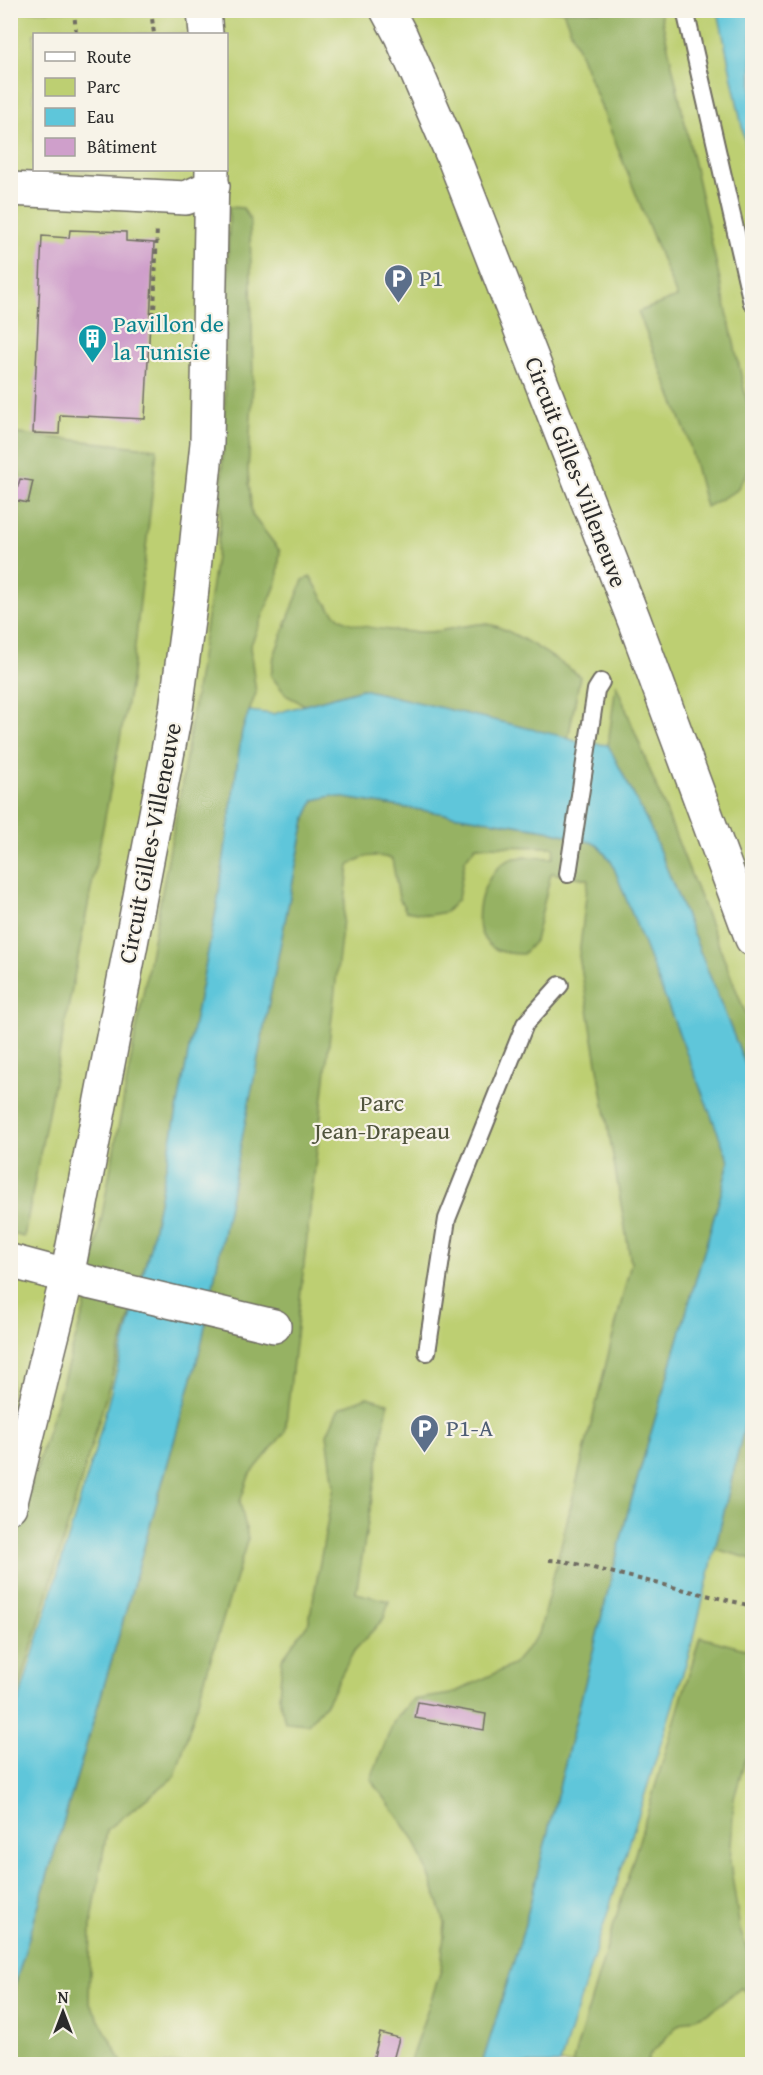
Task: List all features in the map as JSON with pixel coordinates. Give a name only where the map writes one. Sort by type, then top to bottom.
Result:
[{"type":"street","points":[[204,10],[206,33]]},
{"type":"street","name":"Circuit Gilles-Villeneuve","points":[[387,10],[401,36],[459,171],[634,620],[753,939]]},
{"type":"street","points":[[10,189],[186,198],[213,178]]},
{"type":"street","name":"Circuit Gilles-Villeneuve","points":[[10,1506],[80,1280],[179,687],[207,443],[213,178]]},
{"type":"street","points":[[10,1261],[274,1326]]},
{"type":"lane","points":[[686,10],[753,303]]},
{"type":"lane","points":[[568,874],[598,686]]},
{"type":"lane","points":[[427,1352],[447,1220],[525,1024],[560,985]]},
{"type":"path","points":[[74,10],[76,33]]},
{"type":"path","points":[[151,10],[154,33]]},
{"type":"path","points":[[147,225],[157,226],[153,313],[150,313]]},
{"type":"path","points":[[549,1560],[564,1561],[753,1606]]},
{"type":"green space","name":"Parc Jean-Drapeau","points":[[11,11],[752,11],[752,2064],[11,2064]]},
{"type":"green space","points":[[563,11],[660,11],[752,424],[752,464],[736,491],[706,507],[687,435],[638,312],[677,297]]},
{"type":"green space","points":[[229,207],[243,208],[250,219],[253,382],[248,471],[252,515],[280,551],[277,582],[250,647],[256,693],[242,731],[217,906],[150,1248],[11,1717],[11,1554],[85,1307],[182,784],[215,564],[220,527]]},
{"type":"green space","points":[[10,433],[157,449],[131,682],[24,1237],[10,1233]]},
{"type":"green space","points":[[311,577],[331,609],[347,622],[372,628],[417,632],[488,624],[510,632],[535,646],[580,676],[568,739],[362,689],[305,705],[287,696],[271,676],[274,656],[303,580]]},
{"type":"green space","points":[[616,684],[752,1030],[752,1081],[650,827],[608,745]]},
{"type":"green space","points":[[332,796],[547,830],[597,844],[612,862],[729,1161],[722,1190],[627,1515],[523,1932],[482,2064],[409,2064],[441,1970],[445,1923],[414,1839],[371,1779],[394,1721],[412,1700],[451,1694],[513,1665],[539,1634],[631,1263],[579,956],[588,879],[551,873],[535,941],[523,954],[514,954],[492,947],[482,934],[479,909],[482,895],[487,882],[504,863],[520,857],[553,858],[554,847],[476,846],[465,860],[458,899],[446,912],[429,915],[406,911],[399,898],[392,859],[369,856],[349,866],[285,1432],[249,1476],[240,1502],[248,1538],[175,1776],[107,1830],[91,1927],[89,2001],[122,2064],[11,2064],[11,1998],[119,1635],[201,1346],[305,820],[314,800]]},
{"type":"green space","points":[[752,1394],[752,1559],[715,1549]]},
{"type":"green space","points":[[367,1397],[388,1403],[356,1593],[389,1601],[384,1618],[354,1651],[327,1702],[308,1724],[285,1722],[279,1697],[282,1659],[309,1622],[334,1486],[327,1434],[339,1408]]},
{"type":"green space","points":[[700,1637],[752,1651],[752,1737],[734,1798],[730,1862],[740,1930],[752,1963],[752,1997],[741,1988],[710,2012],[678,2025],[650,2055],[647,2064],[572,2064]]},
{"type":"water","points":[[718,11],[752,11],[752,175]]},
{"type":"water","points":[[362,689],[578,742],[608,745],[650,827],[752,1081],[752,1394],[693,1641],[560,2064],[482,2064],[523,1932],[627,1515],[729,1161],[612,863],[597,844],[547,830],[332,796],[314,800],[305,820],[201,1346],[119,1635],[11,1998],[11,1726],[94,1454],[150,1248],[217,906],[242,731],[249,711],[273,714]]},
{"type":"building","name":"Pavillon de la Tunisie","points":[[70,230],[126,232],[126,241],[154,243],[145,419],[60,415],[59,434],[33,433],[42,236],[69,238]]},
{"type":"building","points":[[20,479],[33,481],[28,503],[14,500]]},
{"type":"building","points":[[418,1702],[486,1714],[484,1730],[415,1718]]},
{"type":"building","points":[[380,2033],[399,2038],[392,2064],[372,2064]]},
{"type":"place","name":"P1","points":[[398,304]]},
{"type":"place","name":"Pavillon de la Tunisie","points":[[92,364]]},
{"type":"place","name":"P1-A","points":[[425,1454]]}]
